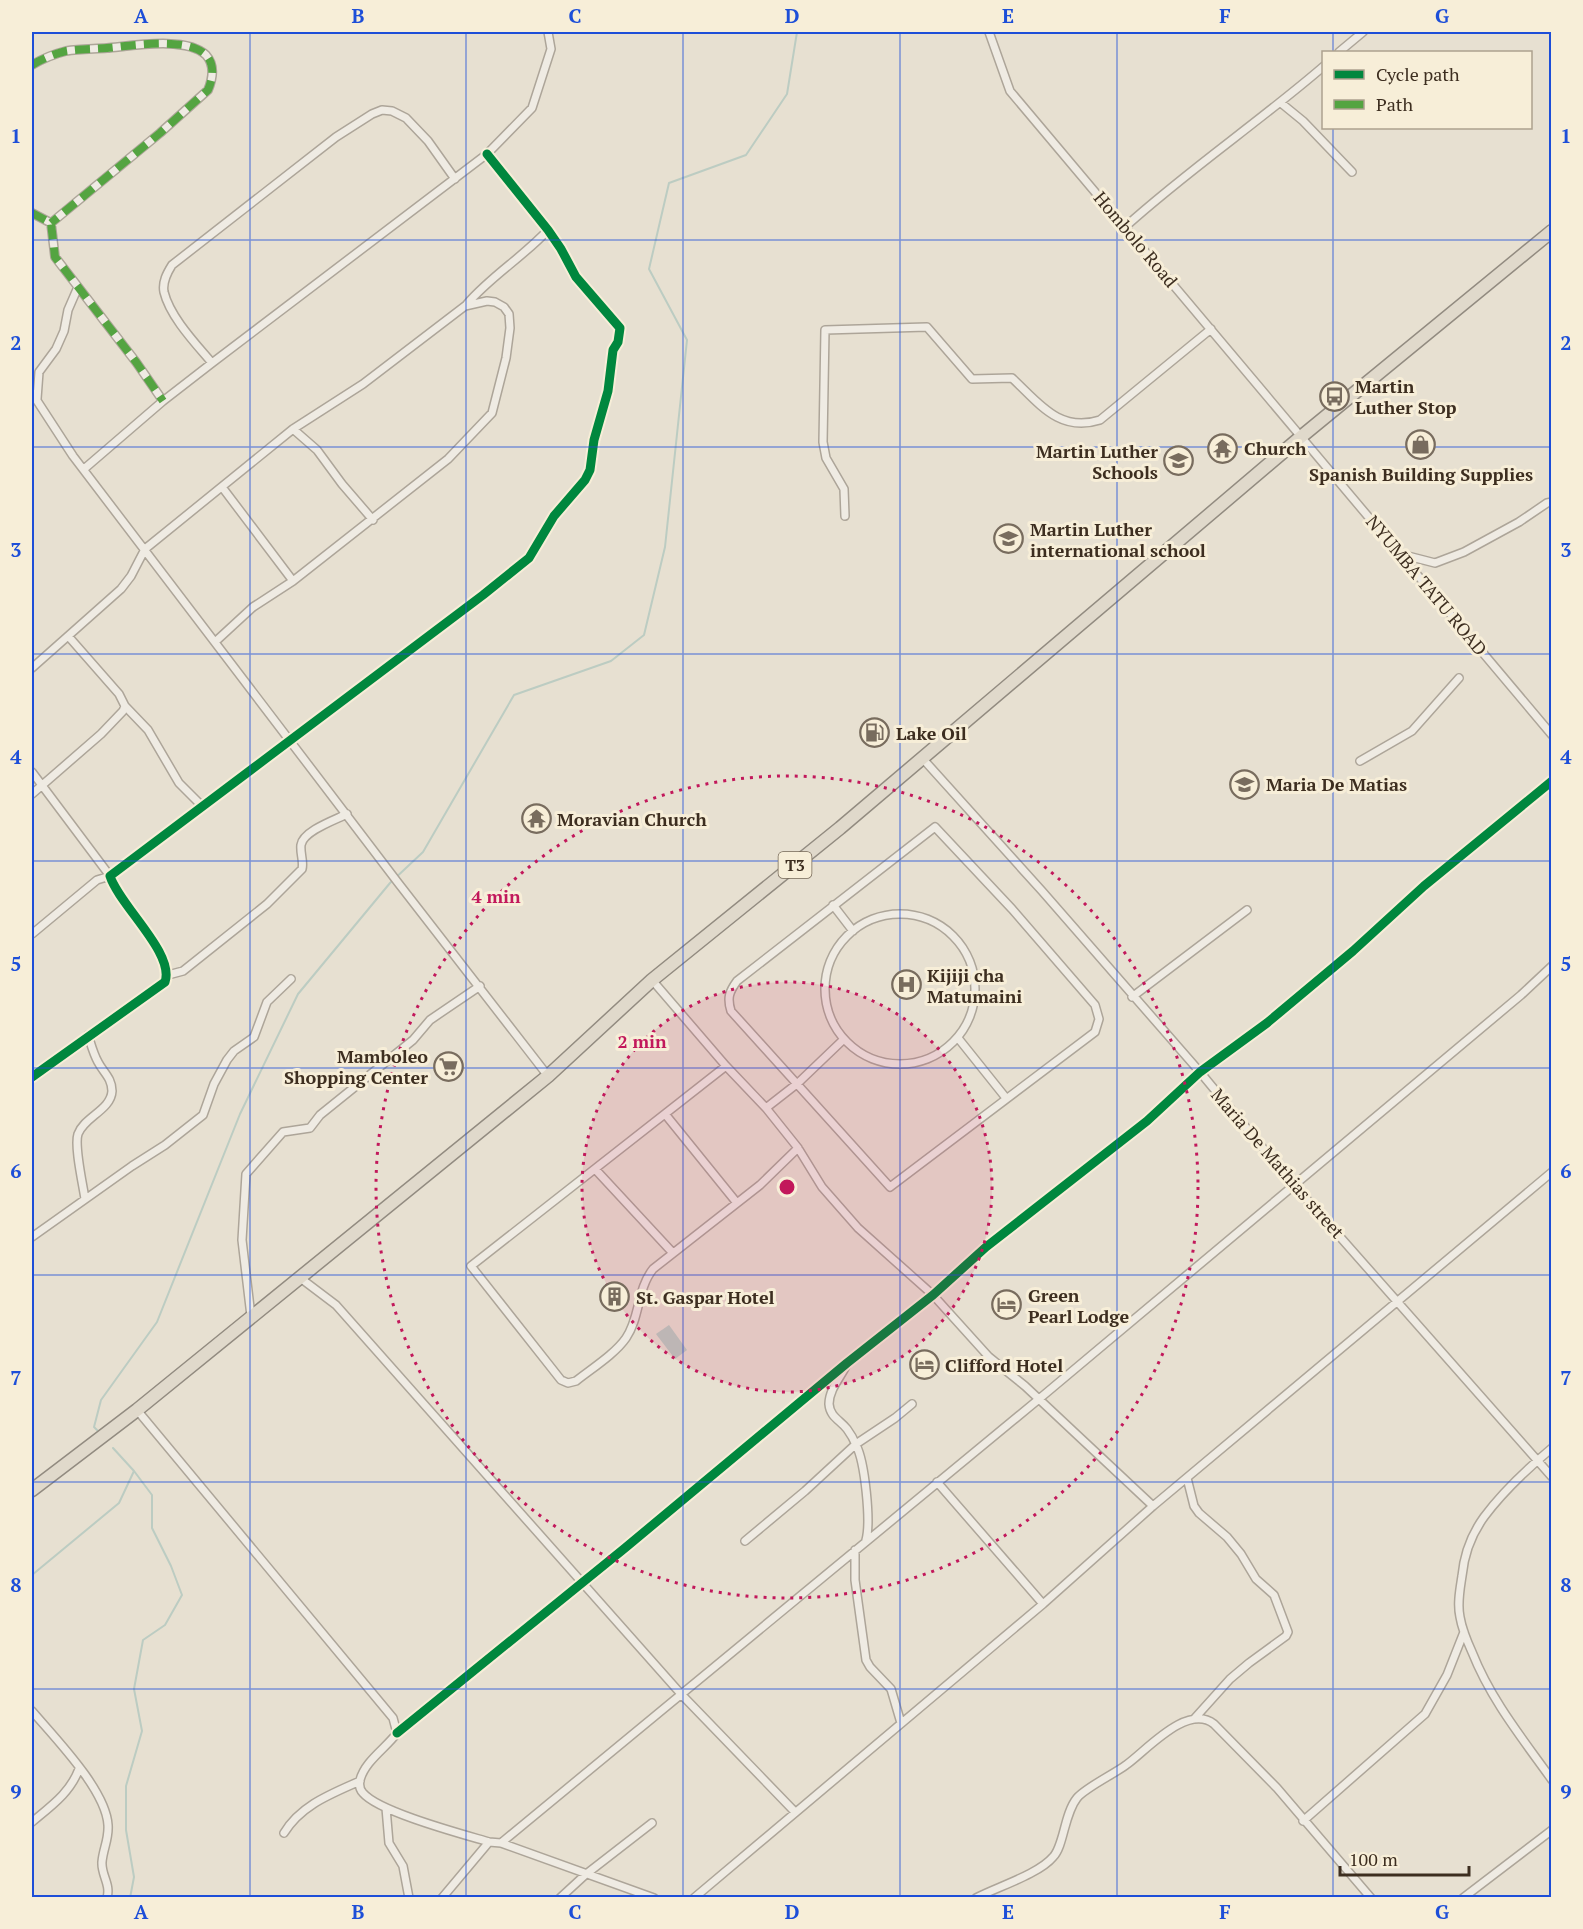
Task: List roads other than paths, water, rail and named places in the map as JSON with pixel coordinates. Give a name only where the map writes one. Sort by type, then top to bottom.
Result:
[{"type":"highway","name":"T3","points":[[32,1490],[137,1410],[548,1076],[652,980],[923,759],[1302,436],[1551,231]]},
{"type":"street","points":[[84,469],[163,401],[487,154],[531,108],[550,49],[548,32]]},
{"type":"street","name":"Hombolo Road","points":[[989,32],[1010,91],[1302,436]]},
{"type":"street","points":[[1340,51],[1363,32]]},
{"type":"street","points":[[32,65],[65,51],[140,44],[195,48],[206,55],[213,68],[208,90],[51,223]]},
{"type":"street","points":[[1125,227],[1155,200],[1281,103],[1322,67]]},
{"type":"street","points":[[1281,103],[1304,121],[1352,172]]},
{"type":"street","points":[[212,363],[189,336],[172,310],[164,291],[165,278],[172,265],[336,137],[372,114],[382,110],[392,111],[406,118],[428,141],[454,179]]},
{"type":"street","points":[[32,934],[97,880],[110,876],[203,807],[529,558],[554,516],[585,480],[590,470],[594,440],[608,391],[613,350],[618,342],[620,328],[576,277],[548,230],[487,154]]},
{"type":"street","points":[[32,213],[51,223]]},
{"type":"street","points":[[51,223],[55,257],[136,362],[163,401]]},
{"type":"street","points":[[32,668],[121,589],[131,576],[145,549],[293,429],[363,384],[465,306],[484,284],[529,250],[548,230]]},
{"type":"street","points":[[37,399],[39,372],[56,349],[78,287]]},
{"type":"street","points":[[214,642],[253,607],[293,581],[448,459],[492,413],[507,358],[509,314],[495,302],[478,302],[465,306]]},
{"type":"street","points":[[845,516],[844,489],[826,458],[823,442],[825,330],[927,327],[972,379],[1012,378],[1056,418],[1086,425],[1100,420],[1211,328]]},
{"type":"street","points":[[32,393],[73,456],[548,1076]]},
{"type":"street","points":[[293,429],[317,450],[373,520]]},
{"type":"street","name":"NYUMBA TATU ROAD","points":[[1302,436],[1551,735]]},
{"type":"street","points":[[222,487],[293,581]]},
{"type":"street","points":[[1400,554],[1435,563],[1464,552],[1551,502]]},
{"type":"street","points":[[69,637],[119,694],[125,706],[148,730],[179,783],[203,807]]},
{"type":"street","points":[[1360,761],[1412,731],[1459,678]]},
{"type":"street","points":[[32,794],[101,734],[125,706]]},
{"type":"street","name":"Maria De Mathias street","points":[[923,759],[1021,867],[1132,997],[1200,1072],[1281,1170],[1551,1477]]},
{"type":"street","points":[[32,772],[110,876],[117,892],[162,956],[168,975],[160,987],[88,1035],[32,1077]]},
{"type":"street","points":[[654,1898],[501,1843],[489,1842],[386,1808],[364,1795],[360,1789],[360,1781],[368,1763],[397,1733],[933,1295],[986,1247],[1147,1121],[1200,1072],[1267,1023],[1353,951],[1424,886],[1551,781]]},
{"type":"street","points":[[168,975],[179,973],[188,967],[283,890],[303,867],[301,847],[304,838],[314,830],[347,814]]},
{"type":"street","points":[[935,827],[1012,909],[1095,1005],[1099,1019],[1095,1032],[890,1187],[798,1083],[731,1011],[728,1001],[729,991],[737,981],[935,827]]},
{"type":"street","points":[[833,905],[853,931]]},
{"type":"street","points":[[1132,997],[1247,910]]},
{"type":"street","points":[[890,915],[910,915],[930,920],[947,930],[961,945],[971,962],[976,982],[975,1002],[969,1021],[958,1038],[938,1054],[914,1063],[897,1064],[888,1064],[864,1055],[844,1039],[827,1009],[826,974],[841,943],[853,931],[870,920],[890,915]]},
{"type":"street","points":[[501,1843],[1039,1399],[1521,995],[1551,966]]},
{"type":"street","points":[[32,1238],[165,1145],[203,1115],[214,1084],[227,1059],[254,1037],[267,1002],[291,979]]},
{"type":"street","points":[[652,980],[726,1066],[766,1108],[798,1148],[822,1187],[858,1228],[933,1295],[989,1357],[1039,1399],[1153,1506]]},
{"type":"street","points":[[251,1316],[242,1239],[246,1173],[283,1132],[310,1128],[320,1115],[413,1040],[430,1020],[480,986]]},
{"type":"street","points":[[85,1200],[77,1147],[78,1136],[81,1129],[108,1101],[112,1091],[111,1081],[99,1065],[88,1035]]},
{"type":"street","points":[[958,1038],[1006,1098]]},
{"type":"street","points":[[766,1108],[798,1083],[844,1039]]},
{"type":"street","points":[[726,1066],[471,1266],[561,1380],[568,1383],[576,1381],[626,1339],[649,1274],[672,1252],[769,1178],[798,1148]]},
{"type":"street","points":[[665,1114],[736,1203]]},
{"type":"street","points":[[595,1169],[672,1252]]},
{"type":"street","points":[[694,1898],[1043,1604],[1153,1506],[1551,1172]]},
{"type":"street","points":[[299,1277],[336,1305],[681,1694],[795,1812]]},
{"type":"street","points":[[967,1369],[989,1357]]},
{"type":"street","points":[[847,1363],[831,1392],[829,1407],[832,1416],[847,1430],[856,1444],[865,1478],[866,1540]]},
{"type":"street","points":[[745,1541],[797,1498],[856,1444],[895,1419],[912,1404]]},
{"type":"street","points":[[137,1410],[393,1718],[397,1733]]},
{"type":"street","points":[[1551,1448],[1514,1481],[1484,1518],[1469,1544],[1464,1561],[1459,1604],[1464,1632],[1481,1675],[1499,1707],[1551,1780]]},
{"type":"street","points":[[976,1898],[1040,1868],[1054,1857],[1065,1823],[1077,1797],[1128,1764],[1155,1739],[1194,1719],[1230,1679],[1248,1663],[1284,1638],[1288,1632],[1274,1594],[1256,1579],[1241,1554],[1227,1537],[1199,1514],[1194,1506],[1187,1478]]},
{"type":"street","points":[[937,1482],[1043,1604]]},
{"type":"street","points":[[855,1550],[855,1580],[866,1659],[870,1667],[891,1689],[901,1723]]},
{"type":"street","points":[[1304,1821],[1425,1714],[1447,1675],[1464,1632]]},
{"type":"street","points":[[32,1712],[71,1756],[98,1795],[108,1821],[107,1843],[102,1864],[109,1888],[107,1898]]},
{"type":"street","points":[[1194,1719],[1208,1719],[1214,1724],[1277,1788],[1371,1898]]},
{"type":"street","points":[[32,1822],[68,1791],[79,1769]]},
{"type":"street","points":[[284,1833],[290,1822],[305,1809],[360,1781]]},
{"type":"street","points":[[386,1808],[389,1843],[403,1866],[409,1898]]},
{"type":"street","points":[[560,1898],[585,1875],[652,1823]]},
{"type":"street","points":[[1463,1898],[1551,1830]]},
{"type":"street","points":[[442,1898],[489,1842]]},
{"type":"waterway","points":[[98,1431],[94,1427],[101,1400],[157,1322],[240,1114],[298,994],[390,883],[423,852],[514,695],[611,661],[644,635],[665,547],[687,340],[649,269],[669,183],[746,155],[787,94],[797,32]]},
{"type":"waterway","points":[[32,1575],[119,1503],[134,1471],[113,1448]]},
{"type":"waterway","points":[[130,1898],[134,1877],[126,1830],[126,1786],[142,1731],[134,1689],[143,1640],[165,1625],[182,1595],[171,1566],[152,1528],[152,1495],[134,1471]]},
{"type":"place","name":"Martin Luther Stop","points":[[1334,396]]},
{"type":"place","name":"Spanish Building Supplies","points":[[1421,445]]},
{"type":"place","name":"Church","points":[[1223,448]]},
{"type":"place","name":"Martin Luther Schools","points":[[1179,461]]},
{"type":"place","name":"Martin Luther international school","points":[[1009,539]]},
{"type":"place","name":"Lake Oil","points":[[875,733]]},
{"type":"place","name":"Maria De Matias","points":[[1245,784]]},
{"type":"place","name":"Moravian Church","points":[[536,819]]},
{"type":"place","name":"Kijiji cha Matumaini","points":[[906,985]]},
{"type":"place","name":"Mamboleo Shopping Center","points":[[449,1066]]},
{"type":"place","name":"St. Gaspar Hotel","points":[[615,1297]]},
{"type":"place","name":"Green Pearl Lodge","points":[[1007,1305]]},
{"type":"place","name":"Clifford Hotel","points":[[924,1365]]}]
